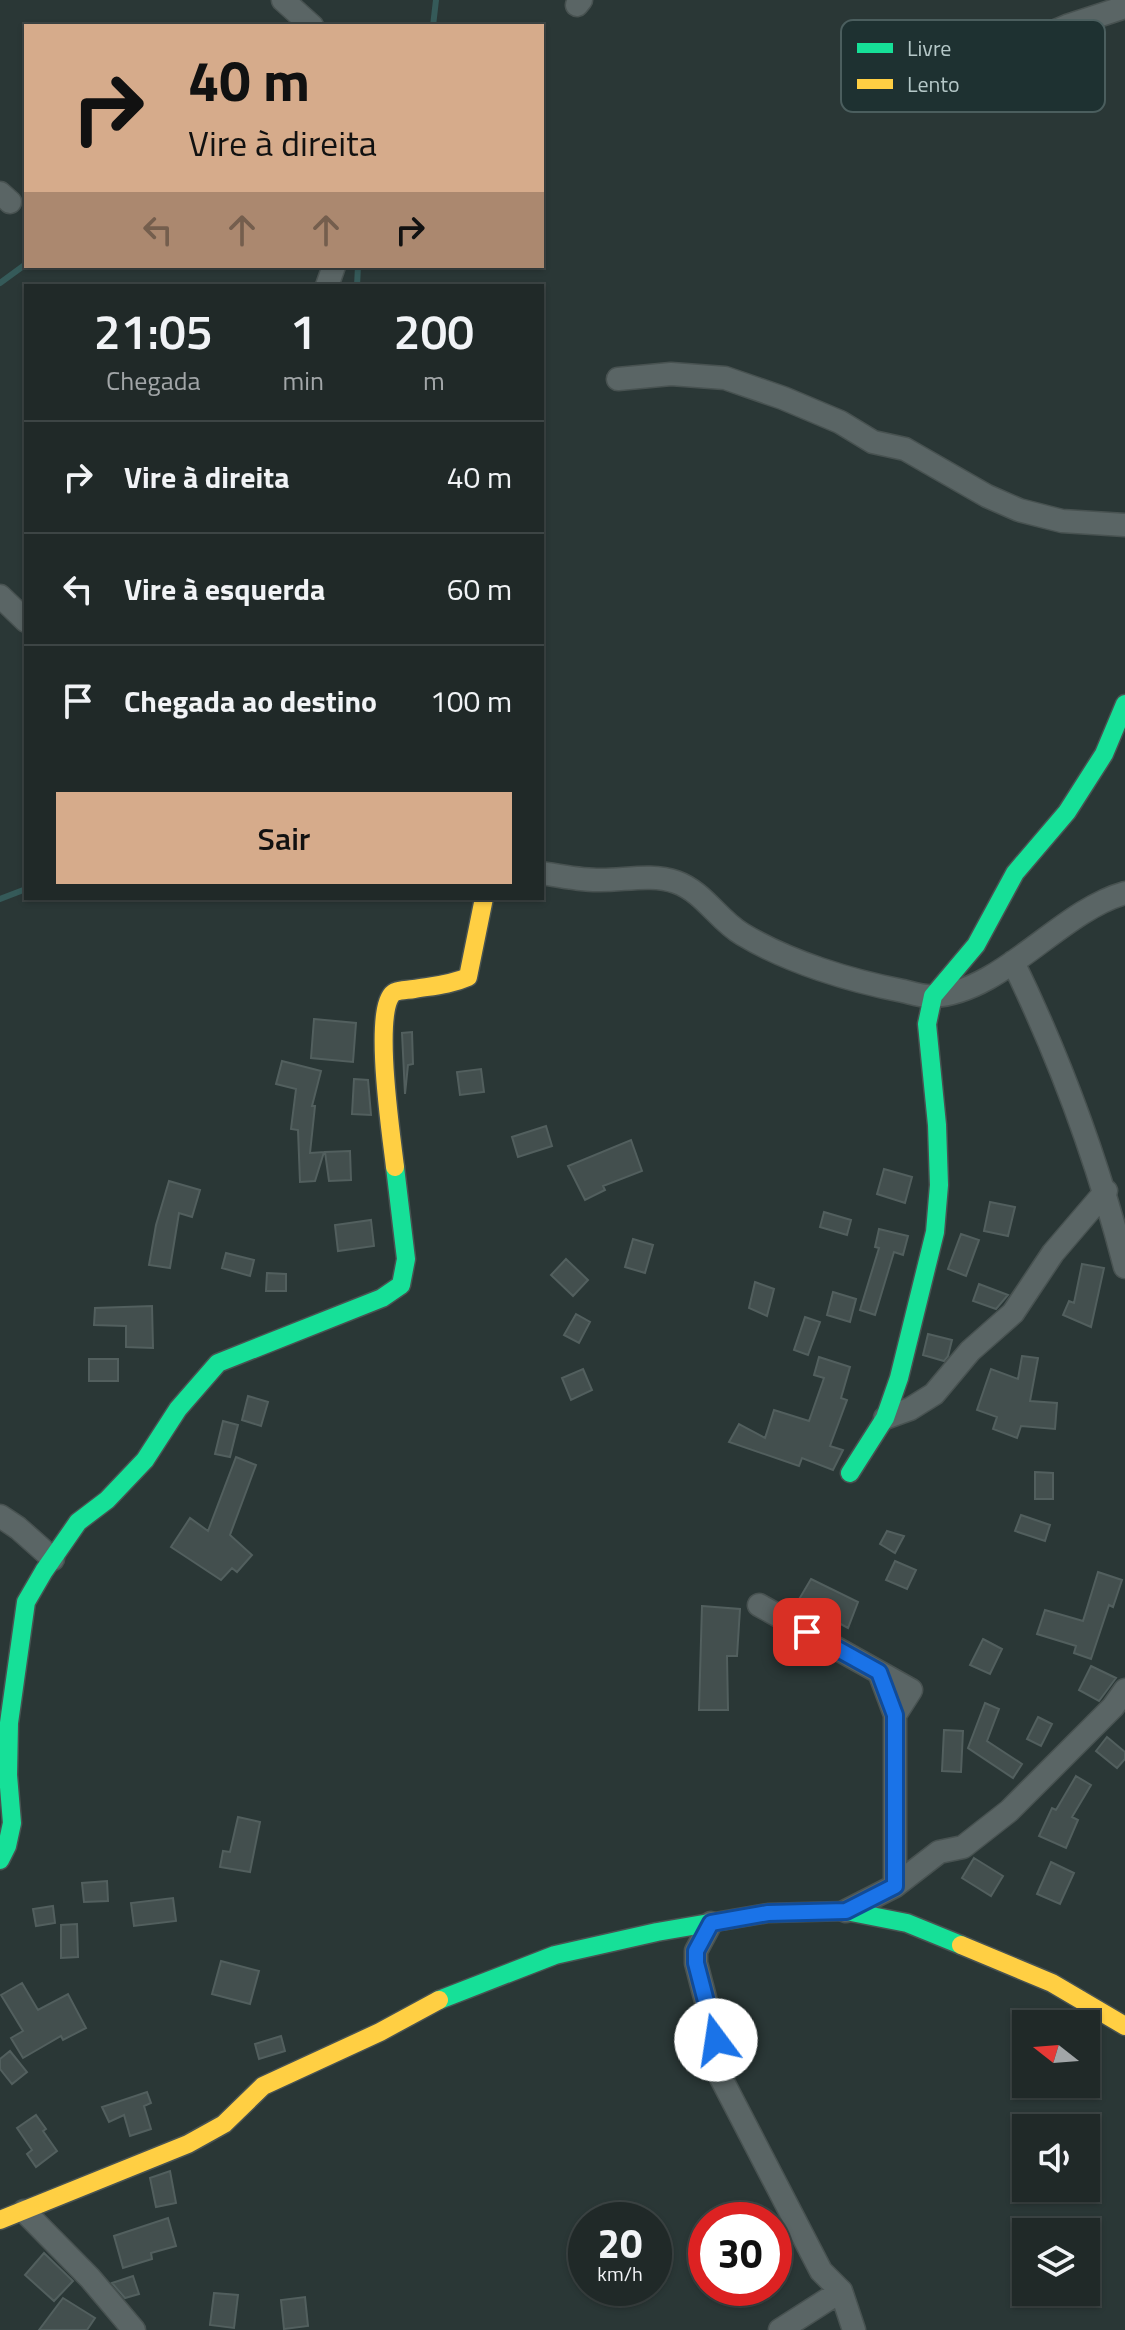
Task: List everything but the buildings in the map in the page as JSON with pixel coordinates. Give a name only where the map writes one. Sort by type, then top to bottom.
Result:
[{"type":"street","points":[[283,0],[310,24]]},
{"type":"street","points":[[1085,20],[1125,7]]},
{"type":"street","points":[[618,379],[671,374],[725,378],[840,422],[873,442],[905,449],[987,496],[1019,510],[1062,521],[1125,525]]},
{"type":"street","points":[[0,596],[24,619]]},
{"type":"street","points":[[850,1473],[885,1418],[899,1378],[935,1232],[939,1185],[937,1125],[927,1024],[933,996],[976,945],[1015,873],[1067,812],[1104,754],[1125,704]]},
{"type":"street","points":[[544,873],[596,880],[641,878],[675,881],[704,898],[739,933],[778,953],[873,985],[933,996],[969,988],[1013,962],[1066,923],[1125,893]]},
{"type":"street","points":[[2,1851],[12,1823],[8,1775],[9,1723],[26,1602],[78,1522],[107,1500],[145,1460],[178,1409],[218,1363],[382,1298],[401,1285],[406,1259],[386,1086],[385,1002],[394,992],[454,983],[468,977],[484,900]]},
{"type":"street","points":[[1013,962],[1038,1013],[1106,1191],[1125,1267]]},
{"type":"street","points":[[885,1418],[910,1409],[934,1394],[970,1351],[1013,1313],[1053,1253],[1106,1191]]},
{"type":"street","points":[[0,1516],[53,1559]]},
{"type":"street","points":[[759,1605],[911,1690],[895,1715],[895,1886]]},
{"type":"street","points":[[846,1911],[895,1886],[939,1852],[963,1847],[1009,1811],[1113,1707],[1125,1690]]},
{"type":"street","points":[[0,2220],[188,2144],[224,2124],[263,2086],[380,2032],[433,2002],[555,1955],[768,1913],[846,1911],[907,1923],[1052,1983],[1125,2026]]},
{"type":"street","points":[[711,1923],[696,1951],[696,1963],[716,2040],[721,2078],[821,2271],[841,2291],[854,2330]]},
{"type":"street","points":[[24,2211],[90,2278],[134,2330]]},
{"type":"street","points":[[780,2330],[841,2291]]},
{"type":"waterway","points":[[433,24],[436,0]]},
{"type":"waterway","points":[[0,283],[24,265]]},
{"type":"waterway","points":[[357,284],[358,268]]},
{"type":"waterway","points":[[0,899],[24,890]]},
{"type":"traffic: fast","points":[[850,1473],[885,1418],[899,1378],[935,1232],[939,1185],[937,1125],[927,1024],[933,996],[976,945],[1015,873],[1067,812],[1104,754],[1125,704]]},
{"type":"traffic: fast","points":[[0,1860],[12,1823],[8,1775],[9,1723],[26,1602],[78,1522],[107,1500],[145,1460],[178,1409],[218,1363],[382,1298],[401,1285],[406,1259],[395,1167]]},
{"type":"traffic: fast","points":[[439,2000],[555,1955],[657,1932],[768,1913],[846,1911],[907,1923],[961,1945]]},
{"type":"traffic: slow","points":[[395,1167],[385,1074],[384,1020],[388,1002],[397,991],[448,984],[468,977],[484,900]]},
{"type":"traffic: slow","points":[[961,1945],[1052,1983],[1125,2026]]},
{"type":"traffic: slow","points":[[0,2220],[188,2144],[224,2124],[263,2086],[380,2032],[439,2000]]},
{"type":"route","points":[[716,2040],[696,1963],[696,1951],[711,1923],[768,1913],[846,1911],[895,1886],[895,1715],[879,1672],[807,1632]]}]
